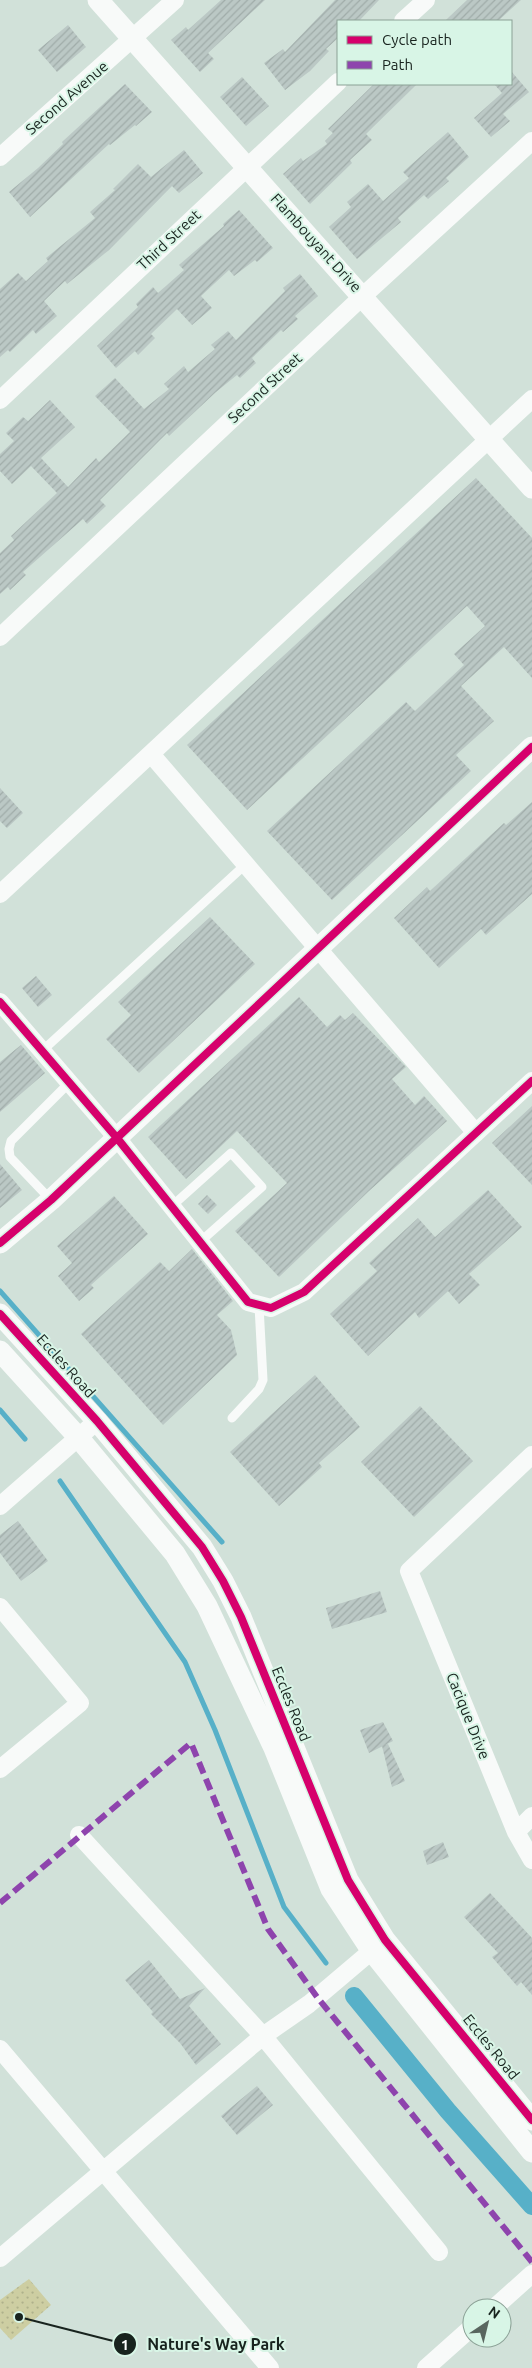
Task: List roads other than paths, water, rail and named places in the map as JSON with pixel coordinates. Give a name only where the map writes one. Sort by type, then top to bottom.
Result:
[{"type":"street","name":"Flambouyant Drive","points":[[98,0],[248,166],[532,488]]},
{"type":"street","name":"Second Avenue","points":[[0,157],[134,40],[175,0]]},
{"type":"street","points":[[404,20],[426,0]]},
{"type":"street","name":"Third Street","points":[[0,400],[337,83]]},
{"type":"street","name":"Second Street","points":[[0,637],[363,296],[532,141]]},
{"type":"street","points":[[0,894],[532,399]]},
{"type":"street","points":[[0,1243],[51,1200],[532,747]]},
{"type":"street","points":[[152,754],[476,1133]]},
{"type":"street","points":[[0,1002],[117,1138],[248,1302],[271,1308],[304,1292],[532,1081]]},
{"type":"street","name":"Eccles Road","points":[[0,1314],[97,1421],[202,1547],[223,1581],[241,1618],[348,1880],[378,1945],[532,2152]]},
{"type":"street","name":"Eccles Road","points":[[0,1351],[78,1437],[175,1554],[207,1606],[274,1748],[331,1889],[532,2120]]},
{"type":"street","points":[[0,1506],[97,1421]]},
{"type":"street","name":"Cacique Drive","points":[[532,1455],[408,1570],[516,1832],[532,1860]]},
{"type":"street","points":[[0,1607],[80,1703],[0,1769]]},
{"type":"street","points":[[516,1832],[532,1816]]},
{"type":"street","points":[[79,1835],[263,2036],[439,2252]]},
{"type":"street","points":[[0,2258],[263,2036],[309,2004],[378,1945]]},
{"type":"street","points":[[0,2049],[270,2368]]},
{"type":"street","points":[[505,2298],[532,2274]]},
{"type":"street","points":[[426,2368],[462,2336]]},
{"type":"lane","points":[[42,1051],[246,864]]},
{"type":"lane","points":[[51,1200],[10,1157],[8,1149],[11,1142],[69,1083]]},
{"type":"lane","points":[[172,1206],[231,1153],[262,1187],[201,1241]]},
{"type":"lane","points":[[232,1418],[259,1389],[263,1380],[260,1306]]},
{"type":"waterway","points":[[0,1291],[222,1542]]},
{"type":"waterway","points":[[0,1410],[25,1439]]},
{"type":"waterway","points":[[60,1481],[185,1662],[215,1730],[284,1907],[326,1963]]},
{"type":"waterway","points":[[354,1996],[448,2111],[532,2206]]},
{"type":"place","name":"Nature's Way Park","points":[[19,2317]]}]
